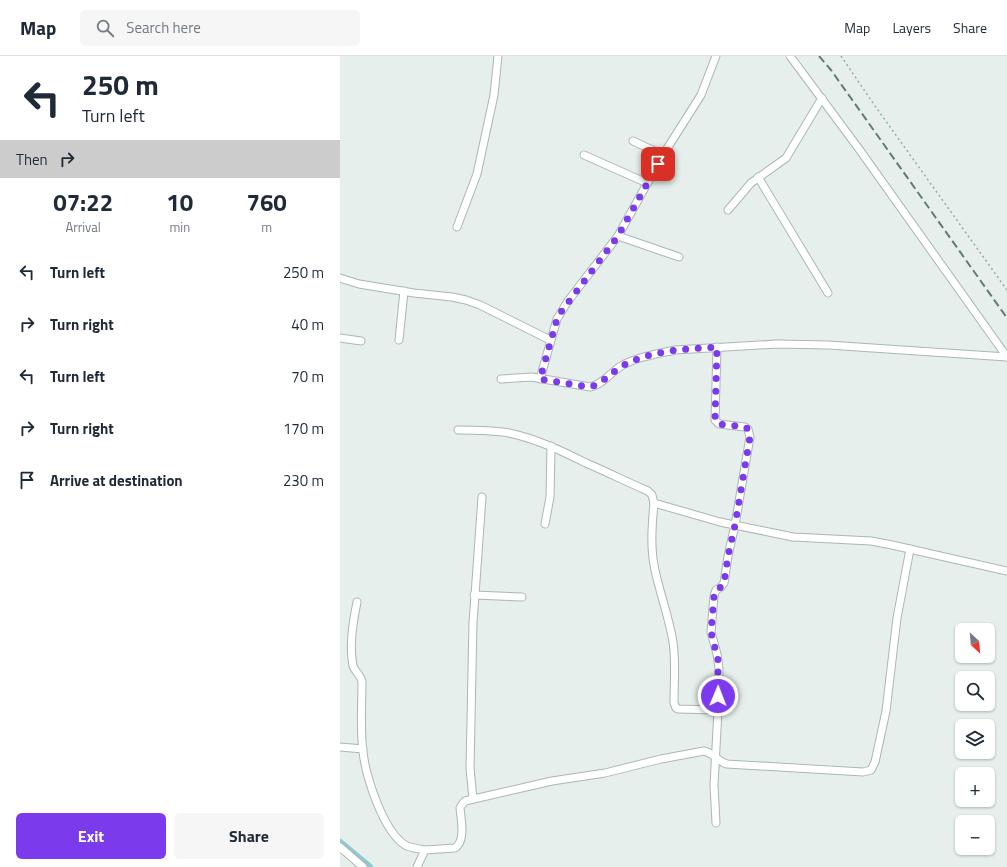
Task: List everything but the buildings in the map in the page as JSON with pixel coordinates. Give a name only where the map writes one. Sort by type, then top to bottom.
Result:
[{"type":"street","points":[[457,227],[477,174],[494,95],[498,56]]},
{"type":"street","points":[[540,379],[557,319],[568,301],[618,236],[663,154],[701,95],[716,56]]},
{"type":"street","points":[[501,379],[526,377],[590,387],[597,385],[620,367],[636,360],[674,350],[777,344],[851,346],[1007,357],[822,98],[790,56]]},
{"type":"street","points":[[728,210],[758,177],[775,167],[786,158],[822,98]]},
{"type":"street","points":[[633,141],[663,154]]},
{"type":"street","points":[[584,155],[647,183]]},
{"type":"street","points":[[758,177],[828,292]]},
{"type":"street","points":[[618,236],[679,257]]},
{"type":"street","points":[[340,278],[359,284],[466,300],[480,305],[550,340]]},
{"type":"street","points":[[399,340],[404,291]]},
{"type":"street","points":[[340,338],[361,340]]},
{"type":"street","points":[[716,824],[714,785],[718,710],[718,660],[711,632],[714,596],[716,590],[724,583],[750,437],[750,432],[745,427],[719,424],[715,420],[717,347]]},
{"type":"street","points":[[458,430],[491,430],[510,433],[551,446],[648,491],[652,495],[654,503],[652,532],[653,558],[673,643],[675,671],[674,703],[678,709],[718,710]]},
{"type":"street","points":[[545,524],[550,497],[551,446]]},
{"type":"street","points":[[473,799],[470,768],[474,596],[482,497]]},
{"type":"street","points":[[654,503],[735,525],[802,539],[871,541],[1007,571]]},
{"type":"street","points":[[358,602],[354,618],[352,646],[353,666],[361,677],[362,682],[361,727],[366,768],[384,820],[392,832],[410,847],[425,850],[455,848],[458,846],[461,839],[461,806],[465,801],[552,781],[605,773],[696,752],[706,752],[715,756],[721,762],[727,764],[863,772],[871,770],[875,762],[886,711],[897,618],[910,549]]},
{"type":"street","points":[[474,596],[522,596]]},
{"type":"street","points":[[340,747],[363,749]]},
{"type":"street","points":[[340,847],[363,867]]},
{"type":"street","points":[[417,867],[425,850]]},
{"type":"path","points":[[841,56],[1007,290]]},
{"type":"waterway","points":[[340,843],[369,867]]},
{"type":"railway","points":[[819,56],[831,70],[1007,318]]},
{"type":"route","points":[[658,164],[618,236],[568,301],[557,319],[540,379],[590,387],[597,385],[620,367],[636,360],[674,350],[717,347],[714,418],[716,423],[745,427],[750,432],[724,583],[714,593],[711,632],[719,668],[718,696]]}]
